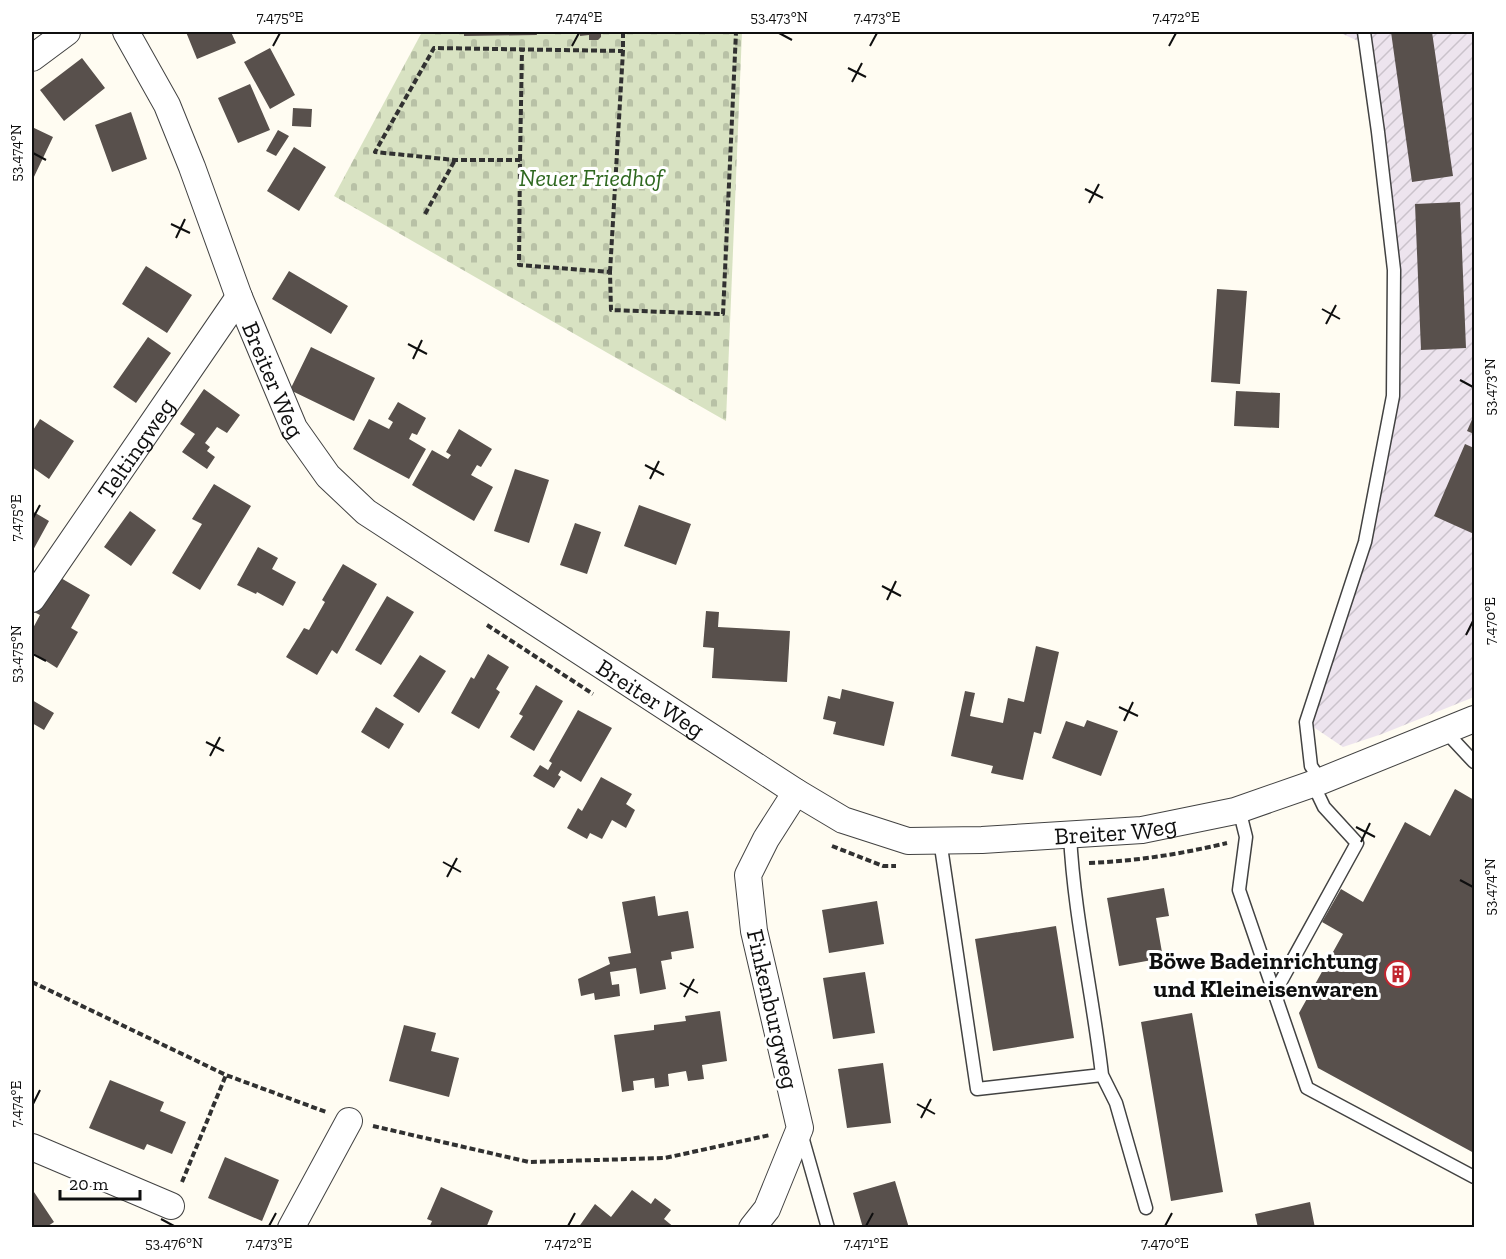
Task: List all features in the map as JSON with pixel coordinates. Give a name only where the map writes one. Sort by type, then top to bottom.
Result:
[{"type":"street","points":[[32,58],[67,32]]},
{"type":"street","name":"Breiter Weg","points":[[126,32],[167,105],[239,297],[294,428],[328,476],[366,512],[796,792],[843,820],[908,841],[1142,830],[1239,809],[1317,783],[1474,719]]},
{"type":"street","name":"Teltingweg","points":[[32,599],[239,297]]},
{"type":"street","name":"Finkenburgweg","points":[[796,792],[766,839],[748,875],[754,931],[800,1128]]},
{"type":"street","points":[[291,1227],[349,1121]]},
{"type":"street","points":[[752,1227],[767,1209],[800,1128]]},
{"type":"street","points":[[32,1147],[171,1206]]},
{"type":"lane","points":[[1275,992],[1357,843],[1324,807],[1311,766],[1306,722],[1365,542],[1393,396],[1394,270],[1364,32]]},
{"type":"lane","points":[[1445,731],[1474,762]]},
{"type":"lane","points":[[1239,809],[1246,837],[1239,890],[1308,1088],[1474,1177]]},
{"type":"lane","points":[[1070,835],[1071,864],[1097,1028],[1102,1075],[1116,1103],[1146,1208]]},
{"type":"lane","points":[[940,840],[977,1089],[1102,1075]]},
{"type":"lane","points":[[800,1128],[828,1227]]},
{"type":"path","points":[[623,32],[610,272],[611,310],[723,314],[736,32]]},
{"type":"path","points":[[520,160],[454,160],[375,152],[434,48],[623,51]]},
{"type":"path","points":[[522,49],[519,265],[610,272]]},
{"type":"path","points":[[425,214],[454,160]]},
{"type":"path","points":[[486,624],[595,695]]},
{"type":"path","points":[[1071,864],[1132,861],[1189,852],[1246,837]]},
{"type":"path","points":[[825,842],[841,851],[883,866],[903,866]]},
{"type":"path","points":[[32,982],[226,1074],[349,1121],[529,1162],[665,1158],[800,1128]]},
{"type":"path","points":[[171,1206],[226,1074]]},
{"type":"shaded area","points":[[1338,32],[1474,32],[1474,697],[1343,747],[1306,722],[1367,546],[1393,396],[1394,270],[1365,44]]},
{"type":"green space","name":"Neuer Friedhof","points":[[422,32],[742,32],[726,421],[334,196]]},
{"type":"building","points":[[186,32],[231,32],[236,43],[197,59]]},
{"type":"building","points":[[464,32],[536,32],[537,35],[464,36]]},
{"type":"building","points":[[580,32],[601,32],[601,37],[598,40],[589,40],[589,35],[580,36]]},
{"type":"building","points":[[1391,32],[1432,32],[1453,176],[1412,182]]},
{"type":"building","points":[[270,48],[295,95],[270,109],[244,62]]},
{"type":"building","points":[[82,58],[105,88],[64,121],[40,90]]},
{"type":"building","points":[[250,84],[270,130],[238,143],[218,98]]},
{"type":"building","points":[[293,108],[312,109],[311,127],[292,126]]},
{"type":"building","points":[[131,112],[147,159],[112,172],[95,125]]},
{"type":"building","points":[[32,127],[53,137],[32,181]]},
{"type":"building","points":[[278,130],[289,136],[276,156],[266,151]]},
{"type":"building","points":[[294,147],[326,167],[299,211],[267,191]]},
{"type":"building","points":[[1460,202],[1466,348],[1421,350],[1415,204]]},
{"type":"building","points":[[146,266],[192,295],[167,333],[122,304]]},
{"type":"building","points":[[289,271],[348,306],[331,334],[272,299]]},
{"type":"building","points":[[1217,289],[1247,291],[1240,384],[1211,382]]},
{"type":"building","points":[[148,337],[171,353],[136,403],[113,387]]},
{"type":"building","points":[[311,347],[375,378],[354,421],[290,390]]},
{"type":"building","points":[[204,389],[240,415],[227,433],[217,427],[205,443],[210,447],[207,451],[215,457],[207,469],[182,452],[195,434],[180,424]]},
{"type":"building","points":[[1236,391],[1280,393],[1279,428],[1234,426]]},
{"type":"building","points":[[398,402],[426,418],[417,435],[412,433],[409,439],[426,449],[409,479],[353,449],[369,419],[389,429],[393,422],[388,419]]},
{"type":"building","points":[[1474,415],[1474,434],[1467,431]]},
{"type":"building","points":[[40,419],[74,441],[49,479],[32,467],[32,432]]},
{"type":"building","points":[[459,429],[492,449],[481,467],[477,465],[471,475],[493,487],[474,521],[412,485],[432,450],[448,459],[451,455],[446,452]]},
{"type":"building","points":[[1465,444],[1474,448],[1474,534],[1434,516]]},
{"type":"building","points":[[515,469],[549,480],[529,543],[494,531]]},
{"type":"building","points":[[214,484],[251,506],[200,590],[172,573],[202,524],[192,519]]},
{"type":"building","points":[[639,505],[691,524],[676,565],[624,546]]},
{"type":"building","points":[[32,511],[49,521],[32,552]]},
{"type":"building","points":[[130,511],[156,530],[131,566],[104,547]]},
{"type":"building","points":[[575,523],[601,532],[587,574],[560,565]]},
{"type":"building","points":[[258,547],[278,558],[272,569],[296,582],[283,606],[257,592],[256,594],[237,585]]},
{"type":"building","points":[[343,564],[377,584],[337,654],[332,650],[317,675],[286,657],[304,628],[309,630],[325,602],[322,600]]},
{"type":"building","points":[[54,574],[90,595],[71,628],[78,632],[57,668],[32,652],[32,630],[40,615],[32,611]]},
{"type":"building","points":[[387,596],[414,612],[381,665],[355,650]]},
{"type":"building","points":[[706,611],[719,612],[718,627],[790,631],[787,682],[712,678],[714,648],[703,647]]},
{"type":"building","points":[[1036,646],[1059,652],[1041,734],[1034,732],[1023,780],[991,773],[993,766],[951,756],[965,691],[975,693],[970,716],[1003,723],[1008,698],[1024,702]]},
{"type":"building","points":[[488,654],[509,667],[496,689],[500,692],[479,729],[451,713],[471,677],[474,679]]},
{"type":"building","points":[[420,655],[446,671],[419,713],[393,696]]},
{"type":"building","points":[[536,685],[563,701],[534,751],[510,737],[523,716],[519,714]]},
{"type":"building","points":[[842,689],[894,702],[884,746],[833,734],[836,722],[823,719],[828,696],[840,699]]},
{"type":"building","points":[[32,700],[54,713],[44,730],[32,723]]},
{"type":"building","points":[[376,707],[404,724],[389,749],[361,732]]},
{"type":"building","points":[[578,710],[612,728],[581,782],[561,770],[558,775],[561,777],[554,788],[533,776],[540,765],[548,770],[552,763],[549,761]]},
{"type":"building","points":[[1087,720],[1118,731],[1101,776],[1052,758],[1066,721],[1084,727]]},
{"type":"building","points":[[601,777],[632,794],[626,804],[635,810],[626,828],[612,820],[602,839],[590,833],[587,839],[567,828],[578,808],[582,811]]},
{"type":"building","name":"Böwe Badeinrichtung und Kleineisenwaren","points":[[1455,789],[1474,800],[1474,1153],[1318,1068],[1299,1013],[1343,934],[1322,922],[1341,889],[1363,902],[1405,822],[1430,836]]},
{"type":"building","points":[[1164,888],[1169,916],[1156,918],[1163,958],[1119,966],[1107,898]]},
{"type":"building","points":[[655,896],[658,916],[688,911],[694,948],[671,952],[672,959],[661,961],[666,989],[640,994],[636,968],[610,972],[612,985],[619,984],[620,996],[595,1000],[594,993],[581,996],[578,979],[610,964],[608,957],[631,953],[622,902]]},
{"type":"building","points":[[877,901],[884,944],[829,953],[822,910]]},
{"type":"building","points":[[1056,926],[1074,1038],[993,1051],[975,939]]},
{"type":"building","points":[[865,972],[875,1033],[833,1039],[823,978]]},
{"type":"building","points":[[720,1011],[727,1061],[702,1065],[704,1079],[688,1081],[686,1071],[668,1074],[669,1086],[655,1088],[654,1078],[633,1081],[634,1090],[622,1092],[614,1035],[654,1030],[654,1025],[686,1021],[685,1016]]},
{"type":"building","points":[[1192,1013],[1223,1192],[1171,1201],[1141,1022]]},
{"type":"building","points":[[404,1025],[436,1033],[431,1051],[459,1058],[449,1097],[389,1081]]},
{"type":"building","points":[[883,1063],[891,1123],[847,1128],[838,1069]]},
{"type":"building","points":[[110,1080],[164,1102],[160,1111],[186,1122],[172,1154],[147,1144],[144,1150],[89,1128]]},
{"type":"building","points":[[225,1157],[279,1180],[262,1221],[208,1198]]},
{"type":"building","points":[[895,1181],[909,1228],[863,1228],[853,1193]]},
{"type":"building","points":[[441,1187],[493,1211],[486,1228],[429,1228],[432,1221],[427,1219]]},
{"type":"building","points":[[32,1189],[54,1222],[45,1228],[32,1228]]},
{"type":"building","points":[[632,1190],[651,1204],[655,1198],[671,1210],[664,1219],[675,1228],[578,1228],[595,1204],[611,1217]]},
{"type":"building","points":[[1310,1202],[1315,1228],[1258,1228],[1255,1214]]},
{"type":"place","name":"Böwe Badeinrichtung und Kleineisenwaren","points":[[1398,974]]}]
